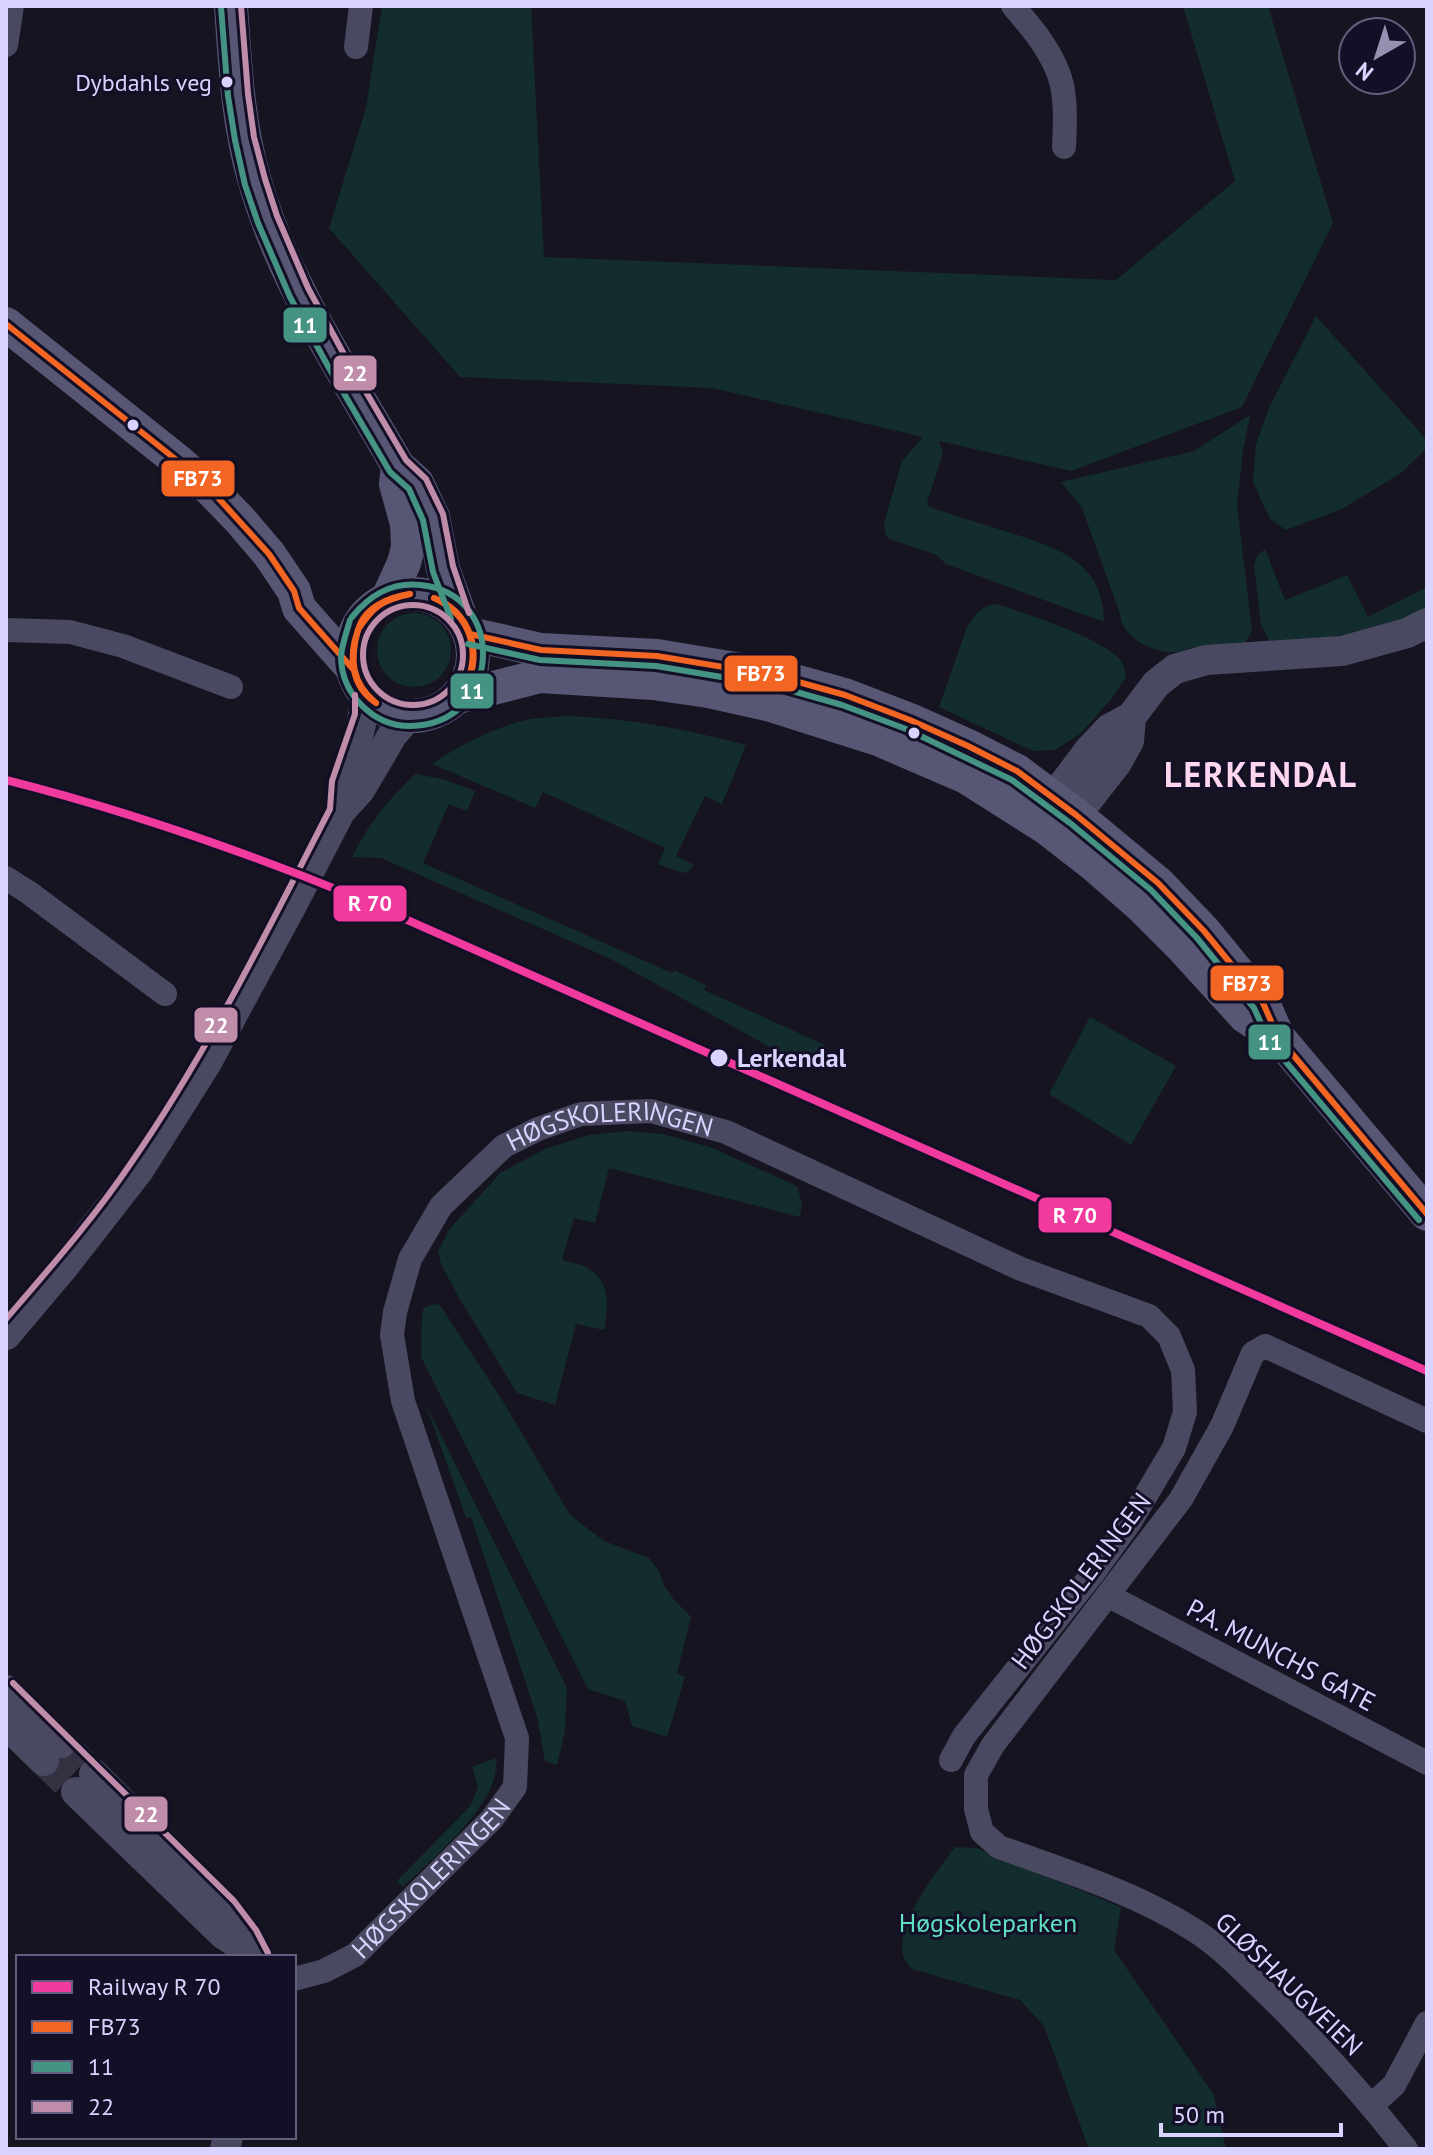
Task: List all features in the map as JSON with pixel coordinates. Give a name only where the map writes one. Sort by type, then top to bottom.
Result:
[{"type":"main road","points":[[6,324],[211,490],[259,543],[294,591],[299,608],[376,705],[390,713],[408,717],[427,715],[444,708],[458,697],[469,681],[474,650],[443,569],[433,517],[417,483],[398,466],[291,278],[268,221],[246,144],[238,99],[231,6]]},
{"type":"main road","points":[[388,598],[408,547],[407,524],[396,484],[398,466]]},
{"type":"main road","points":[[294,591],[313,597],[360,623]]},
{"type":"main road","points":[[359,682],[351,653],[353,637],[360,623],[372,608],[388,598],[425,594],[444,602],[465,625],[541,650],[657,656],[811,684],[910,720],[968,746],[1017,771],[1059,814],[1149,894],[1204,931],[1263,1003],[1278,1037],[1427,1214]]},
{"type":"main road","points":[[458,697],[540,676],[653,683],[708,691],[771,705],[878,739],[1059,814]]},
{"type":"street","points":[[6,45],[12,6]]},
{"type":"street","points":[[356,47],[361,6]]},
{"type":"street","points":[[1013,6],[1036,33],[1061,82],[1065,105],[1064,147]]},
{"type":"street","points":[[1059,814],[1116,764],[1129,741],[1131,717],[1165,675],[1206,660],[1342,651],[1407,633],[1427,623]]},
{"type":"street","points":[[6,630],[70,632],[123,646],[231,687]]},
{"type":"street","points":[[340,812],[342,783],[365,716],[359,682]]},
{"type":"street","points":[[6,1335],[139,1170],[206,1064],[340,812],[360,790],[393,734],[408,717]]},
{"type":"street","points":[[6,878],[165,994]]},
{"type":"street","name":"HØGSKOLERINGEN","points":[[296,1978],[324,1971],[355,1955],[492,1819],[515,1787],[517,1738],[403,1401],[392,1335],[410,1259],[441,1206],[504,1146],[538,1129],[581,1114],[651,1111],[726,1132],[1021,1269],[1149,1316],[1169,1336],[1183,1370],[1185,1412],[1174,1448],[1130,1522],[964,1736],[951,1760]]},
{"type":"street","name":"GLØSHAUGVEIEN","points":[[1406,2149],[1372,2105],[1292,2017],[1196,1931],[1133,1897],[999,1847],[982,1832],[976,1809],[976,1775],[993,1745],[1181,1499],[1222,1426],[1253,1353],[1265,1346],[1427,1421]]},
{"type":"street","name":"P.A. MUNCHS GATE","points":[[1109,1596],[1427,1763]]},
{"type":"street","points":[[6,1690],[52,1752],[6,1724]]},
{"type":"street","points":[[85,1783],[227,1908],[248,1935],[257,1955]]},
{"type":"street","points":[[1372,2105],[1394,2085],[1427,2023]]},
{"type":"green space","points":[[382,6],[531,6],[544,257],[1116,280],[1235,181],[1183,6],[1268,6],[1333,223],[1242,407],[1071,471],[939,441],[943,453],[927,503],[930,507],[1044,544],[1074,560],[1096,584],[1104,622],[946,564],[937,555],[886,535],[884,523],[902,461],[923,437],[712,388],[460,377],[329,228],[366,108]]},
{"type":"green space","points":[[1316,316],[1427,440],[1427,448],[1401,473],[1342,509],[1286,530],[1270,519],[1253,482],[1256,444],[1269,408]]},
{"type":"green space","points":[[1250,415],[1237,504],[1252,631],[1245,643],[1195,647],[1177,652],[1159,650],[1141,643],[1122,623],[1082,508],[1061,482],[1194,451]]},
{"type":"green space","points":[[1265,549],[1285,600],[1347,575],[1368,617],[1427,587],[1427,607],[1399,620],[1338,636],[1276,642],[1269,640],[1261,625],[1254,565],[1257,556]]},
{"type":"green space","points":[[993,604],[1087,638],[1116,655],[1124,666],[1126,677],[1113,697],[1080,734],[1055,750],[1033,751],[939,707],[967,627],[978,612]]},
{"type":"green space","points":[[407,613],[421,613],[435,619],[445,629],[451,650],[449,664],[435,681],[421,687],[407,687],[393,681],[383,671],[377,657],[377,643],[383,629],[393,619]]},
{"type":"green space","points":[[570,716],[659,726],[746,745],[722,804],[705,796],[676,856],[694,865],[689,871],[683,873],[658,864],[665,848],[543,792],[535,808],[432,764],[467,743],[506,726],[531,719]]},
{"type":"green space","points":[[415,774],[443,779],[475,791],[467,811],[449,804],[423,863],[672,973],[674,970],[706,985],[704,990],[827,1046],[818,1068],[777,1051],[611,959],[381,858],[352,857],[380,812]]},
{"type":"green space","points":[[1090,1017],[1176,1066],[1131,1145],[1049,1094]]},
{"type":"green space","points":[[628,1131],[663,1134],[710,1147],[797,1186],[802,1203],[800,1217],[609,1168],[595,1223],[574,1218],[562,1260],[591,1270],[603,1284],[607,1301],[604,1330],[576,1324],[555,1405],[517,1393],[458,1296],[438,1252],[449,1230],[500,1173],[545,1149],[589,1135]]},
{"type":"green space","points":[[440,1305],[504,1403],[570,1515],[604,1541],[649,1558],[674,1600],[691,1617],[677,1673],[685,1677],[667,1737],[632,1726],[625,1701],[588,1689],[421,1357],[422,1313],[424,1308]]},
{"type":"green space","points":[[426,1405],[567,1688],[565,1731],[557,1765],[545,1761],[537,1717],[471,1517],[466,1518]]},
{"type":"green space","points":[[496,1758],[495,1776],[477,1811],[403,1887],[397,1881],[471,1805],[478,1786],[472,1767]]},
{"type":"green space","name":"Høgskoleparken","points":[[955,1847],[977,1848],[1121,1907],[1114,1950],[1214,2095],[1226,2149],[1089,2149],[1044,2026],[1020,2000],[912,1969],[904,1958],[904,1931],[918,1900]]},
{"type":"tunnel","points":[[61,1743],[94,1774]]},
{"type":"tunnel","points":[[44,1761],[76,1792]]},
{"type":"transit line","name":"22","points":[[241,6],[254,137],[277,216],[308,288],[346,358],[406,460],[426,479],[443,514],[453,566],[469,613]]},
{"type":"transit line","name":"11","points":[[221,7],[235,140],[258,223],[290,297],[329,368],[390,472],[409,489],[423,520],[433,572],[451,619]]},
{"type":"transit line","name":"FB73","points":[[6,324],[211,490],[269,554],[294,591],[299,608],[352,668]]},
{"type":"transit line","name":"11","points":[[350,620],[343,642],[342,670],[353,694],[371,714],[396,725],[410,726],[441,720],[463,705],[477,683],[483,658],[480,633],[469,610],[449,593],[420,585],[390,588],[366,602],[352,617]]},
{"type":"transit line","name":"FB73","points":[[358,630],[366,615],[378,604],[410,594]]},
{"type":"transit line","name":"FB73","points":[[358,630],[380,605],[410,594]]},
{"type":"transit line","name":"FB73","points":[[434,598],[456,612],[470,634],[474,660],[466,685]]},
{"type":"transit line","name":"FB73","points":[[434,598],[456,614],[469,634],[472,659],[466,685]]},
{"type":"transit line","name":"22","points":[[413,605],[432,609],[449,619],[459,636],[463,655],[459,674],[449,691],[432,701],[413,705],[394,701],[377,691],[367,674],[363,655],[367,636],[377,619],[394,609],[413,605]]},
{"type":"transit line","name":"FB73","points":[[358,630],[354,651],[355,670],[362,687],[376,703]]},
{"type":"transit line","name":"FB73","points":[[358,630],[353,650],[354,670],[361,688],[376,703]]},
{"type":"transit line","name":"FB73","points":[[470,634],[541,650],[657,656],[777,676],[845,695],[910,720],[1017,771],[1158,883],[1204,931],[1263,1003],[1278,1037],[1427,1214]]},
{"type":"transit line","name":"11","points":[[468,644],[540,660],[656,666],[775,686],[842,705],[906,729],[1012,780],[1151,890],[1197,938],[1254,1008],[1270,1043],[1419,1220]]},
{"type":"transit line","name":"22","points":[[6,1319],[117,1183],[159,1121],[211,1034],[330,809],[332,781],[355,714],[355,695]]},
{"type":"transit line","points":[[6,780],[182,832],[353,896],[1427,1371]]},
{"type":"transit line","name":"22","points":[[13,1683],[234,1901],[256,1930],[268,1953]]},
{"type":"place","name":"Dybdahls veg","points":[[227,82]]},
{"type":"place","name":"Lerkendal","points":[[719,1058]]},
{"type":"district","name":"LERKENDAL","points":[[1261,775]]}]
